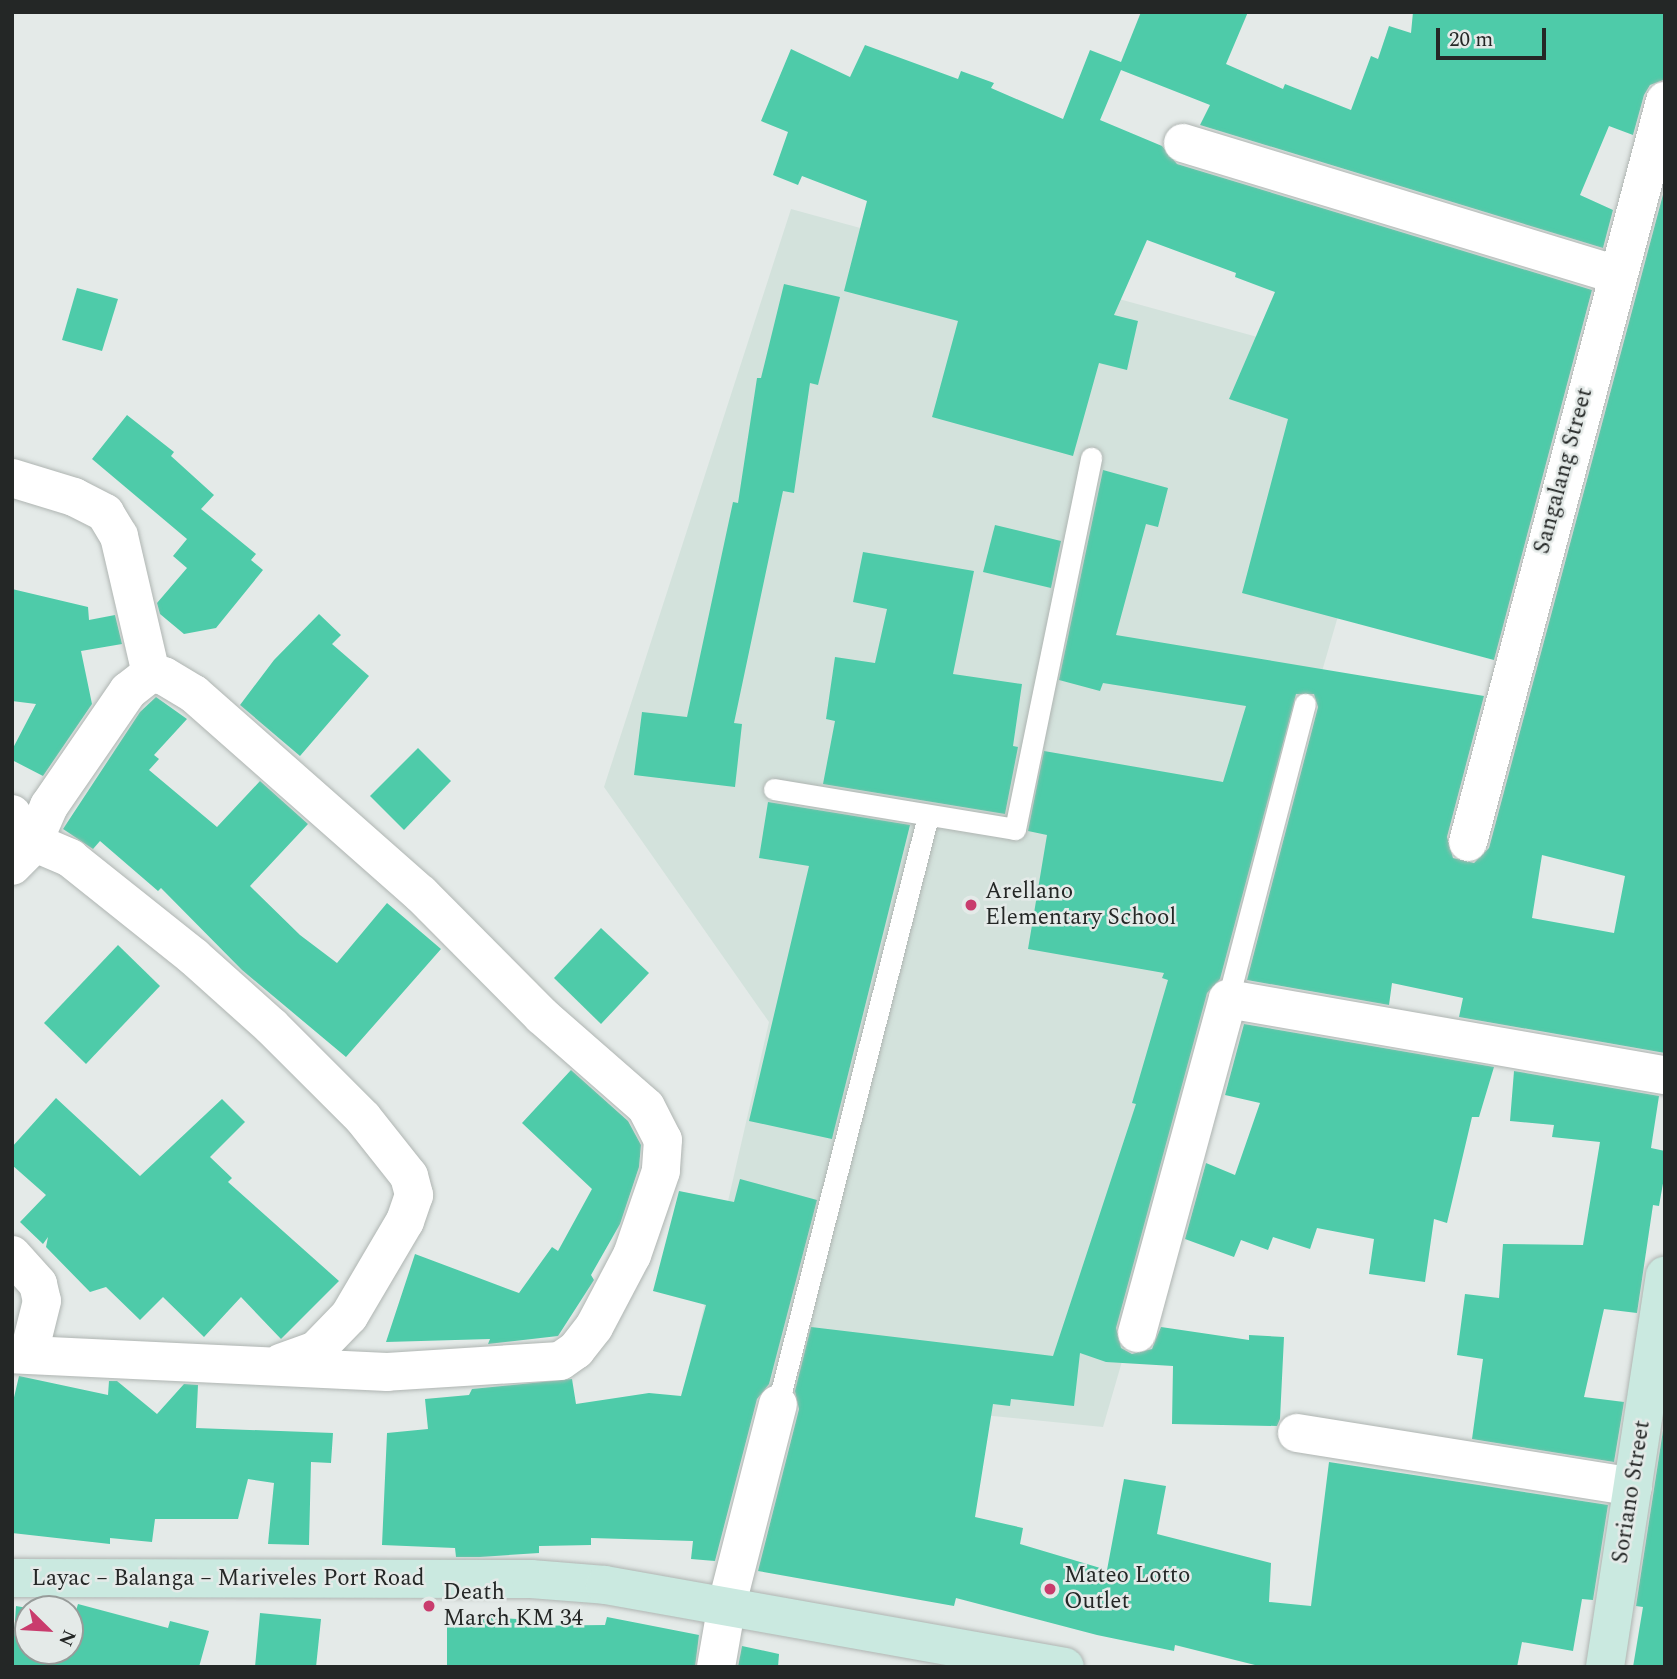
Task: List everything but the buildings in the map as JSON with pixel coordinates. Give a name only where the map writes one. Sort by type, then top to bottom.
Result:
[{"type":"main road","name":"Soriano Street","points":[[1605,1667],[1665,1276]]},
{"type":"main road","name":"Layac – Balanga – Mariveles Port Road","points":[[12,1578],[531,1579],[605,1585],[727,1604],[1065,1667]]},
{"type":"street","name":"Sangalang Street","points":[[1468,842],[1615,274],[1665,101]]},
{"type":"street","points":[[1183,143],[1615,274]]},
{"type":"street","points":[[12,478],[83,501],[105,513],[119,536],[151,673]]},
{"type":"street","points":[[22,856],[49,806],[128,691],[151,673]]},
{"type":"street","points":[[12,1255],[38,1284],[42,1301],[21,1354],[400,1371],[550,1364],[569,1356],[594,1327],[632,1255],[661,1171],[663,1140],[646,1107],[542,1016],[421,894],[194,694],[151,673]]},
{"type":"street","points":[[12,814],[22,856]]},
{"type":"street","points":[[22,856],[40,845],[70,859],[194,957],[322,1075],[409,1175],[414,1195],[405,1221],[349,1316],[336,1333],[306,1357],[272,1364]]},
{"type":"street","points":[[1136,1333],[1228,999],[1665,1074]]},
{"type":"street","points":[[716,1667],[727,1604],[778,1404]]},
{"type":"street","points":[[1297,1433],[1633,1487]]},
{"type":"lane","points":[[774,789],[1015,829],[1091,458]]},
{"type":"lane","points":[[1228,999],[1305,704]]},
{"type":"lane","points":[[778,1404],[928,816]]},
{"type":"shaded area","name":"Arellano Elementary School","points":[[791,209],[1407,378],[1103,1427],[686,1385],[769,1022],[604,787]]},
{"type":"place","name":"Arellano Elementary School","points":[[971,905]]},
{"type":"place","name":"Mateo Lotto Outlet","points":[[1050,1589]]},
{"type":"place","name":"Death March KM 34","points":[[429,1606]]}]
